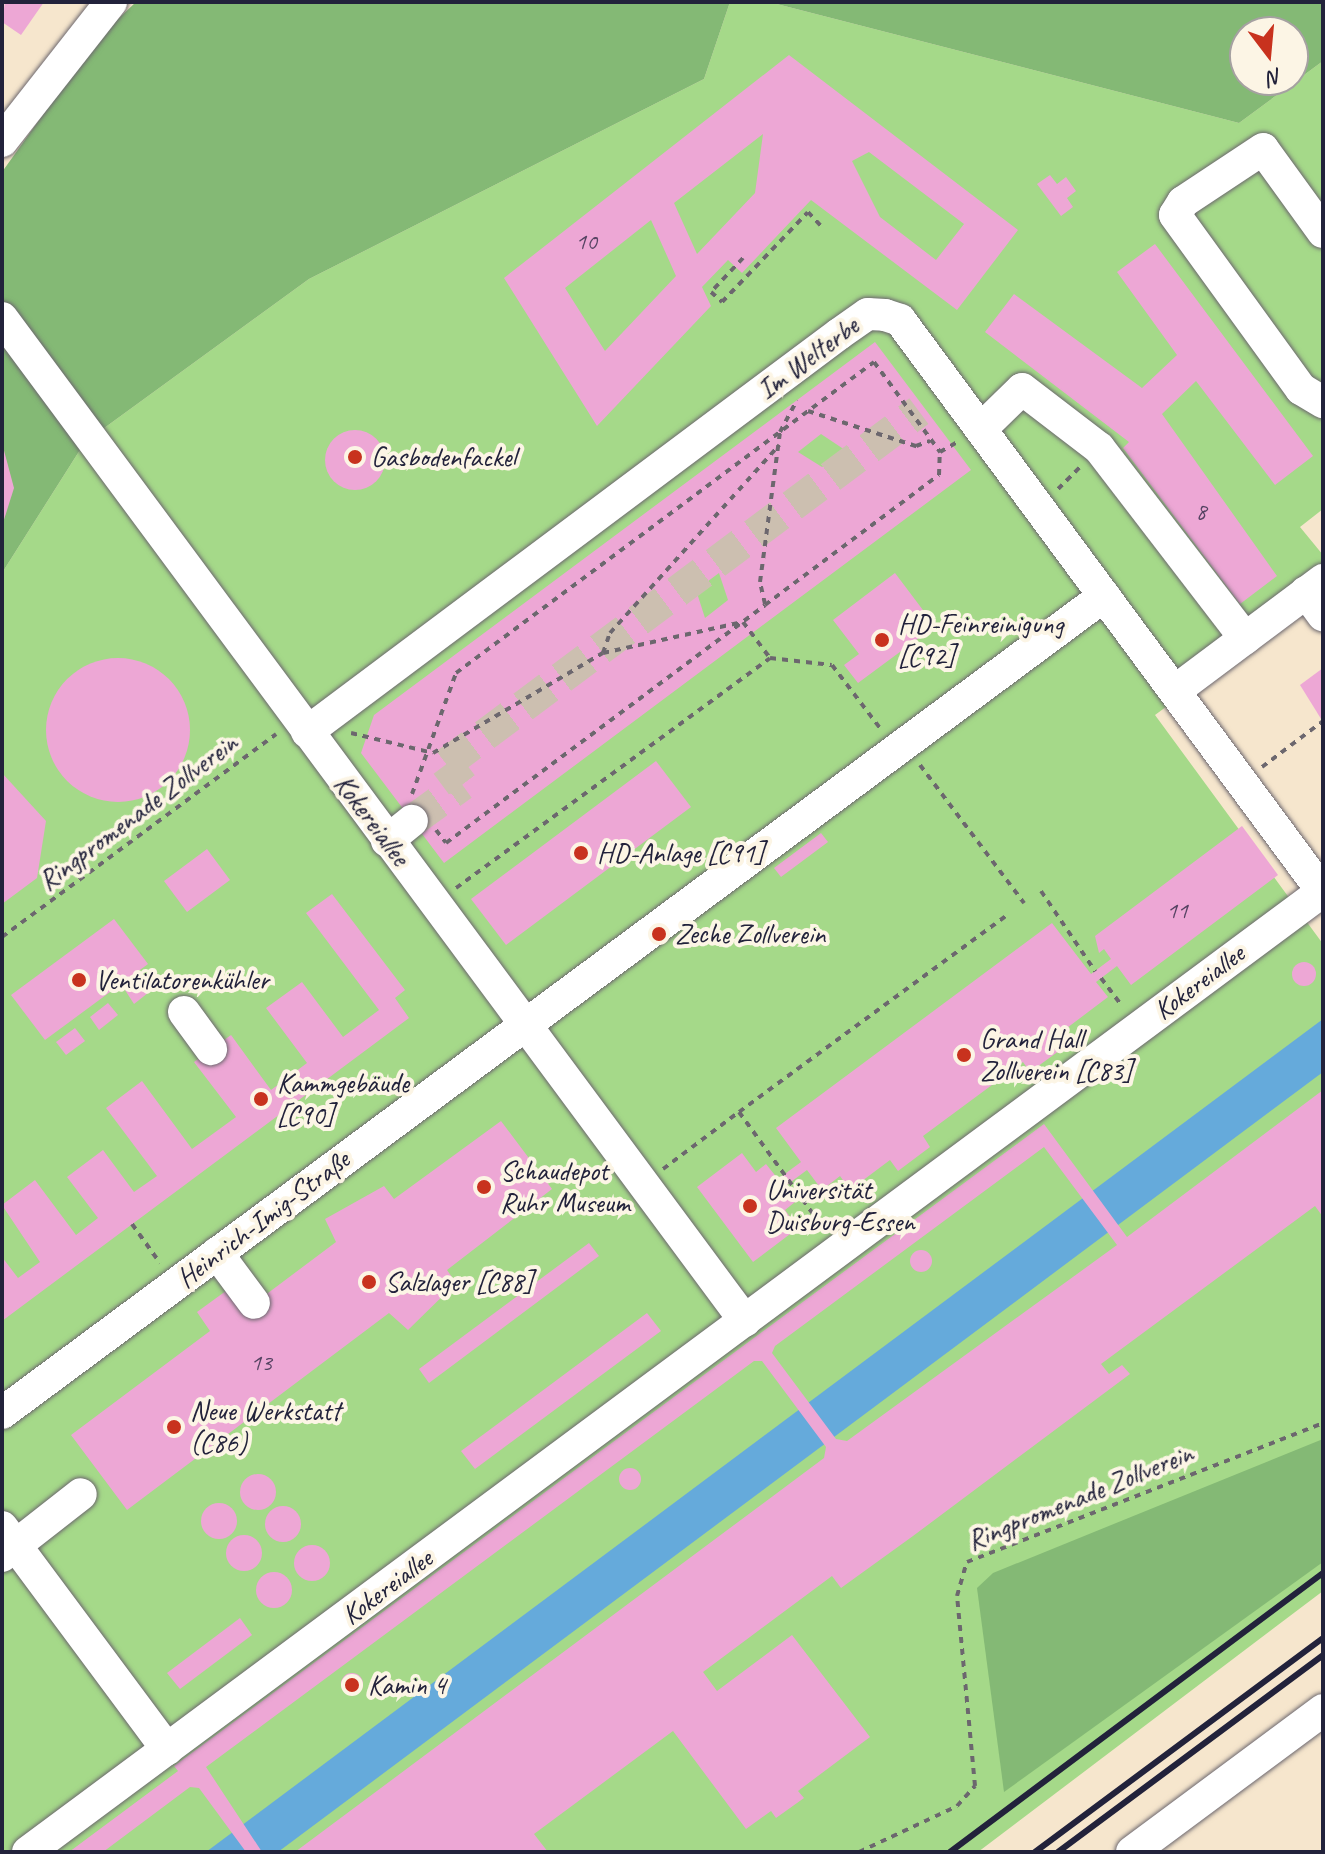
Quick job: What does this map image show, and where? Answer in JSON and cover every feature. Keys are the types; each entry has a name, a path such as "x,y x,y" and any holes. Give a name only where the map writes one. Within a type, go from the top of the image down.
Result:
{"street":[{"path":"5,130 111,2"},
{"path":"1318,212 1263,149 1183,202 1175,215 1301,389 1323,402"},
{"name":"Im Welterbe","path":"302,725 868,314 900,320 962,438 1039,508 1243,780 1318,894"},
{"name":"Kokereiallee","path":"2,318 745,1321"},
{"path":"962,438 1022,389 1099,448 1245,638"},
{"name":"Heinrich-Imig-Straße","path":"2,1413 1104,596"},
{"path":"1176,690 1245,638 1317,596"},
{"path":"387,841 420,816"},
{"name":"Kokereiallee","path":"28,1852 1318,894"},
{"path":"184,1012 211,1049"},
{"path":"217,1253 254,1303"},
{"path":"81,1494 7,1542 167,1749"},
{"path":"1132,1852 1323,1710"}],"path":[{"path":"743,258 711,292 722,302 808,212 824,229"},
{"path":"874,362 940,452 939,475 446,843 420,816 411,797 456,673 780,432 874,362"},
{"path":"765,605 760,582 780,432 798,399"},
{"path":"808,411 916,446 931,441"},
{"path":"940,452 962,438"},
{"path":"603,653 610,633 780,444"},
{"path":"1039,508 1099,448"},
{"path":"368,734 427,751 603,653 743,622"},
{"path":"743,622 770,658"},
{"path":"435,904 770,658 832,665 1024,903"},
{"path":"1243,780 1323,721"},
{"name":"Ringpromenade Zollverein","path":"2,937 302,725"},
{"path":"1041,891 1095,971"},
{"path":"642,1184 1007,915"},
{"path":"1101,978 1138,1027"},
{"path":"739,1112 839,1250"},
{"path":"132,1224 175,1284"},
{"name":"Ringpromenade Zollverein","path":"859,1852 957,1806 975,1786 957,1596 967,1562 1323,1423"}],"green space":[{"path":"136,2 730,2 704,79 309,279 85,442 2,573 2,172 97,39"},
{"name":"Zeche Zollverein","path":"730,2 769,2 1239,123 1276,96 1309,96 1309,71 1323,61 1323,509 1300,527 1323,555 1323,591 1155,715 1323,944 1323,1591 978,1852 2,1852 2,573 85,442 309,279 704,79"},
{"path":"769,2 1323,2 1323,61 1309,71 1309,16 1229,16 1229,96 1276,96 1239,123"},
{"path":"1323,1439 1323,1562 1004,1792 977,1588 993,1573"}],"water":[{"path":"1323,1019 1323,1072 278,1852 206,1852"}],"building":[{"path":"5,2 44,2 21,35 2,22"},
{"path":"789,55 1018,230 957,310 811,200 742,273 728,260 702,287 711,306 597,426 504,278","holes":["763,134 755,193 697,254 674,203","869,152 964,224 936,260 880,217 852,161","651,220 676,276 605,351 565,288"]},
{"path":"1050,175 1057,184 1066,177 1076,191 1067,198 1073,207 1061,216 1037,184"},
{"path":"1155,244 1313,456 1275,485 1196,381 1162,414 1277,576 1240,604 1123,448 1129,442 985,332 1014,294 1142,388 1177,355 1117,272"},
{"path":"875,342 971,470 444,863 361,753 374,715","holes":["821,434 845,450 822,467 798,452","719,573 728,600 705,618 696,590"]},
{"name":"Gasbodenfackel","path":"355,430 366,432 376,439 383,449 383,471 376,481 366,488 355,490 344,488 334,481 327,471 325,460 327,449 334,439 344,432"},
{"path":"2,443 14,488 2,526"},
{"name":"HD-Feinreinigung [C92]","path":"895,573 935,626 858,683 844,665 859,654 833,620"},
{"path":"118,658 146,663 169,679 185,702 190,730 185,758 169,781 146,797 118,802 90,797 67,781 51,758 46,730 51,702 67,679 90,663"},
{"path":"1323,668 1323,722 1300,685"},
{"name":"HD-Anlage [C91]","path":"656,761 691,807 506,945 471,899"},
{"path":"2,773 46,821 37,878 2,904"},
{"name":"Grand Hall Zollverein [C83]","path":"1242,826 1278,875 1131,985 1117,966 1096,982 1108,997 1055,1037 1063,1048 1030,1072 1023,1062 923,1136 930,1147 898,1171 890,1160 850,1190 840,1176 822,1190 807,1170 784,1187 795,1202 785,1210 798,1228 753,1262 697,1187 742,1153 756,1172 766,1164 778,1179 801,1162 776,1128 1052,923 1091,974 1111,959 1104,949 1099,953 1095,936"},
{"path":"821,833 828,842 781,877 774,868"},
{"path":"207,849 230,880 187,912 164,881"},
{"name":"Kammgebäude [C90]","path":"332,894 405,990 395,998 409,1018 2,1321 2,1257 18,1278 40,1262 2,1205 35,1180 76,1235 98,1218 67,1177 103,1150 134,1192 157,1176 106,1108 142,1081 192,1149 236,1117 194,1062 231,1035 271,1090 307,1063 266,1008 302,982 343,1037 379,1010 306,913"},
{"name":"Ventilatorenkühler","path":"114,919 148,964 45,1040 11,995"},
{"path":"1304,962 1313,965 1316,974 1313,983 1304,986 1295,983 1292,974 1295,965"},
{"path":"144,976 153,989 134,1004 125,990"},
{"path":"108,1003 118,1015 99,1030 90,1017"},
{"path":"75,1028 85,1041 66,1055 56,1042"},
{"path":"1323,1090 1323,1217 1315,1206 1101,1364 1109,1374 1122,1365 1130,1374 913,1536 841,1588 832,1576 703,1672 717,1691 792,1635 870,1737 798,1791 804,1798 776,1818 771,1811 746,1829 673,1731 534,1834 548,1852 295,1852 824,1458 826,1447 762,1361 754,1361 206,1767 262,1852 246,1852 199,1788 190,1787 103,1852 69,1852 178,1771 174,1766 1044,1124 1127,1237","holes":["1044,1147 1117,1245 847,1441 836,1439 772,1353 775,1346"]},
{"path":"501,1121 552,1189 447,1270 456,1283 408,1330 389,1313 127,1510 71,1435 210,1331 197,1312 230,1288 248,1308 336,1242 325,1219 384,1186 394,1199"},
{"path":"589,1243 599,1256 429,1383 419,1369"},
{"path":"921,1250 929,1253 932,1261 929,1269 921,1272 913,1269 910,1261 913,1253"},
{"path":"647,1313 661,1331 475,1469 461,1451"},
{"path":"626,1468 634,1468 641,1479 634,1490 626,1490 619,1483 619,1475"},
{"path":"258,1474 271,1479 276,1492 271,1505 258,1510 245,1505 240,1492 245,1479"},
{"path":"219,1503 232,1508 237,1521 232,1534 219,1539 206,1534 201,1521 206,1508"},
{"path":"283,1506 296,1511 301,1524 296,1537 283,1542 270,1537 265,1524 270,1511"},
{"path":"244,1535 257,1540 262,1553 257,1566 244,1571 231,1566 226,1553 231,1540"},
{"path":"312,1545 324,1551 330,1563 324,1575 312,1581 300,1575 294,1563 300,1551"},
{"path":"274,1572 287,1577 292,1590 287,1603 274,1608 261,1603 256,1590 261,1577"},
{"path":"240,1618 252,1635 180,1689 167,1673"},
{"name":"Kamin 4","path":"348,1673 356,1673 363,1684 356,1695 348,1695 341,1688 341,1680"}],"tunnel":[{"path":"412,821 462,785 446,764 919,411"}],"railway":[{"path":"950,1852 1323,1573"},
{"path":"1035,1852 1323,1638"},
{"path":"1058,1852 1323,1655"}],"place":[{"name":"Gasbodenfackel","path":"355,457"},
{"name":"HD-Feinreinigung [C92]","path":"882,640"},
{"name":"HD-Anlage [C91]","path":"581,853"},
{"name":"Zeche Zollverein","path":"659,934"},
{"name":"Ventilatorenkühler","path":"79,980"},
{"name":"Grand Hall Zollverein [C83]","path":"964,1055"},
{"name":"Kammgebäude [C90]","path":"261,1099"},
{"name":"Schaudepot Ruhr Museum","path":"484,1187"},
{"name":"Universität Duisburg-Essen","path":"750,1206"},
{"name":"Salzlager [C88]","path":"369,1282"},
{"name":"Neue Werkstatt (C86)","path":"174,1427"},
{"name":"Kamin 4","path":"352,1685"}]}
